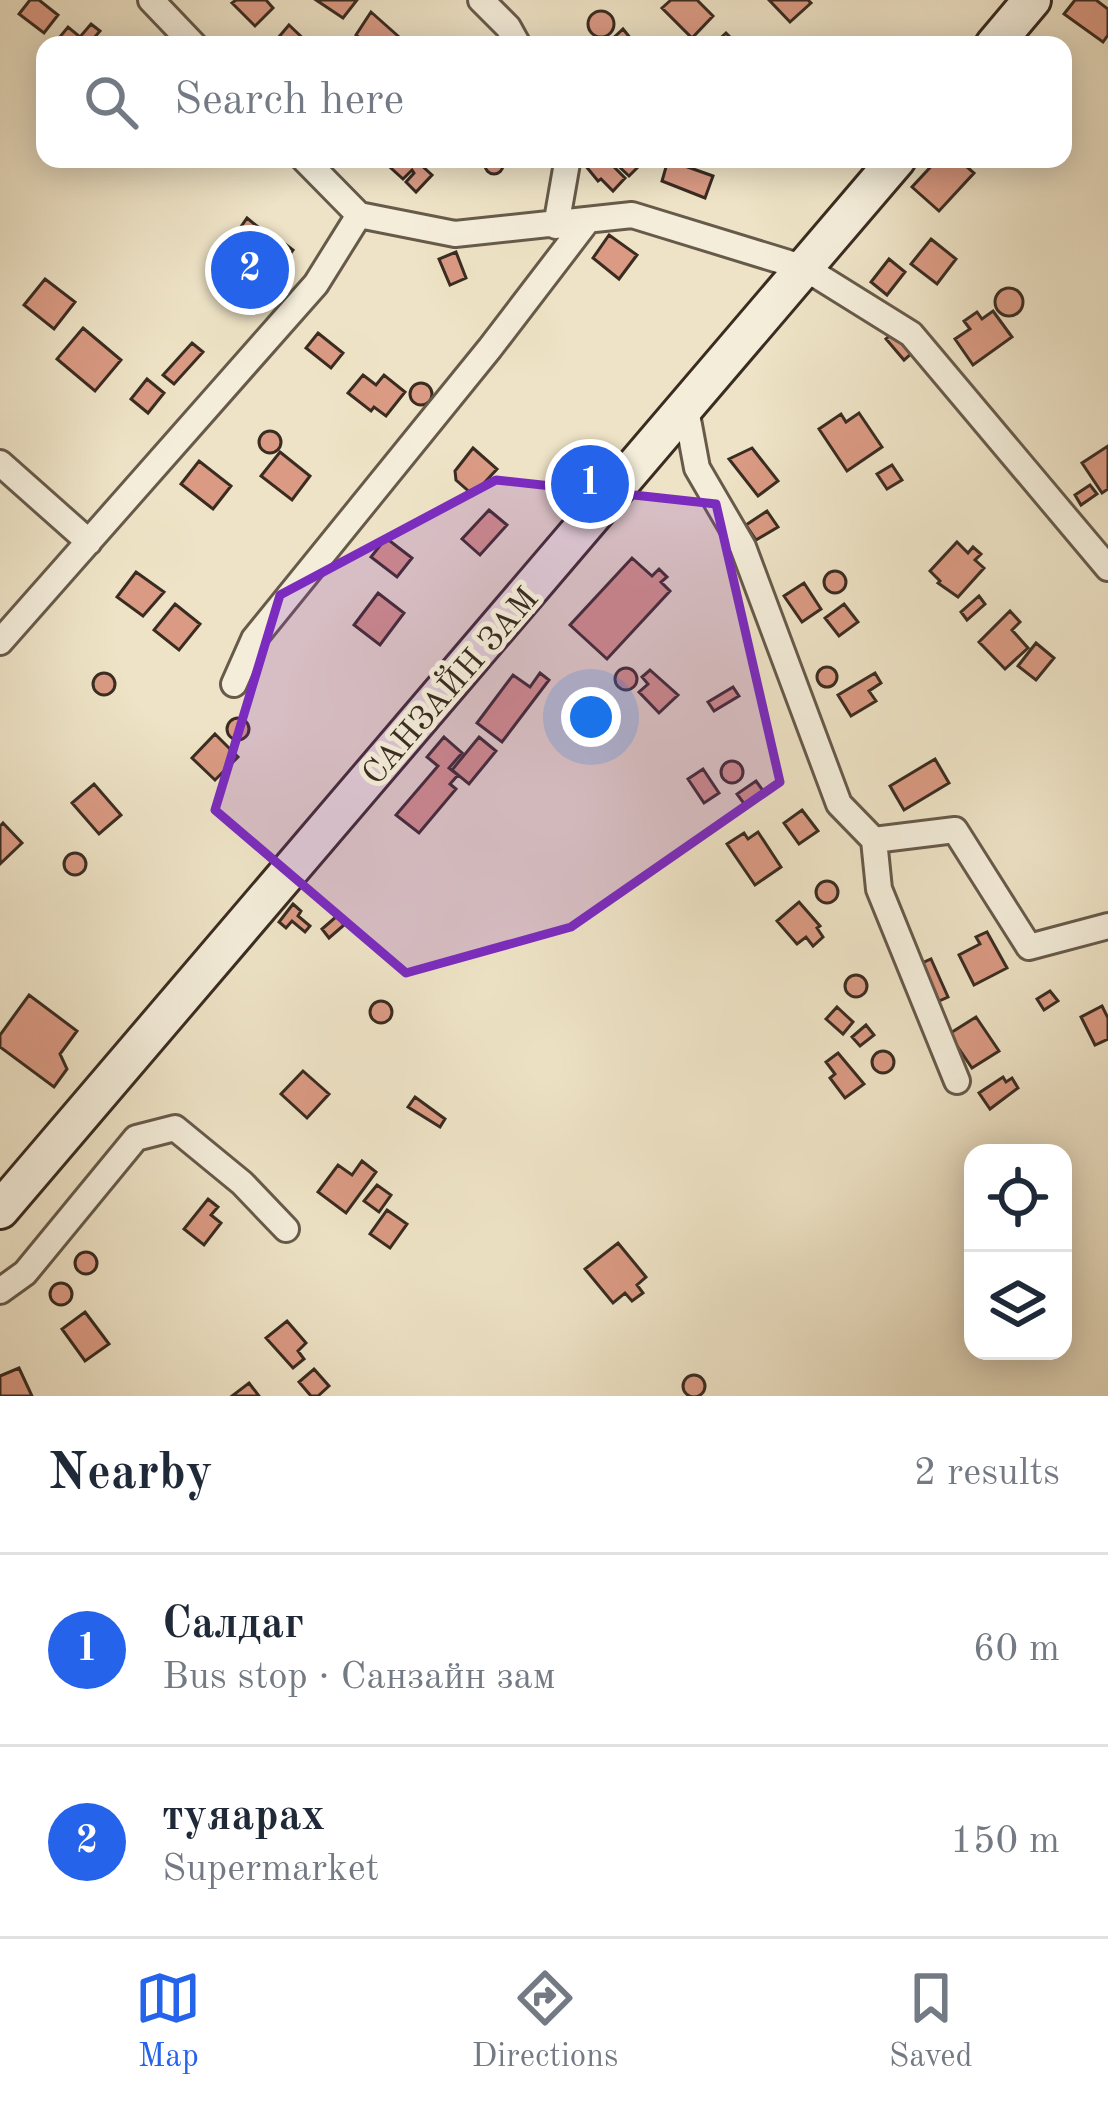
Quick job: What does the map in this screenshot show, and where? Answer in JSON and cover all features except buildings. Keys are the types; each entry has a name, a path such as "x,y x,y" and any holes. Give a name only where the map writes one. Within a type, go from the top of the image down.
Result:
{"main road":[{"path":"1002,36 1032,0"},
{"name":"САНЗАЙН ЗАМ","path":"0,1210 889,168"}],"street":[{"path":"151,0 185,36"},
{"path":"481,0 513,36"},
{"path":"313,168 358,215 455,234 632,215 805,268 911,334 1108,568"},
{"path":"556,226 566,168"},
{"path":"0,642 316,284 358,215"},
{"path":"234,684 254,639 588,220"},
{"path":"686,409 697,468 743,548 839,804 874,840 879,889 957,1081"},
{"path":"0,463 88,542"},
{"path":"874,840 955,830 1028,947 1108,926"},
{"path":"0,1291 25,1273 136,1138 176,1128 286,1229"}],"highlighted area":[{"path":"496,480 716,504 780,782 571,927 406,973 215,810 280,595"}],"place":[{"name":"туяарах","path":"250,270"},
{"name":"Салдаг","path":"590,484"}]}
